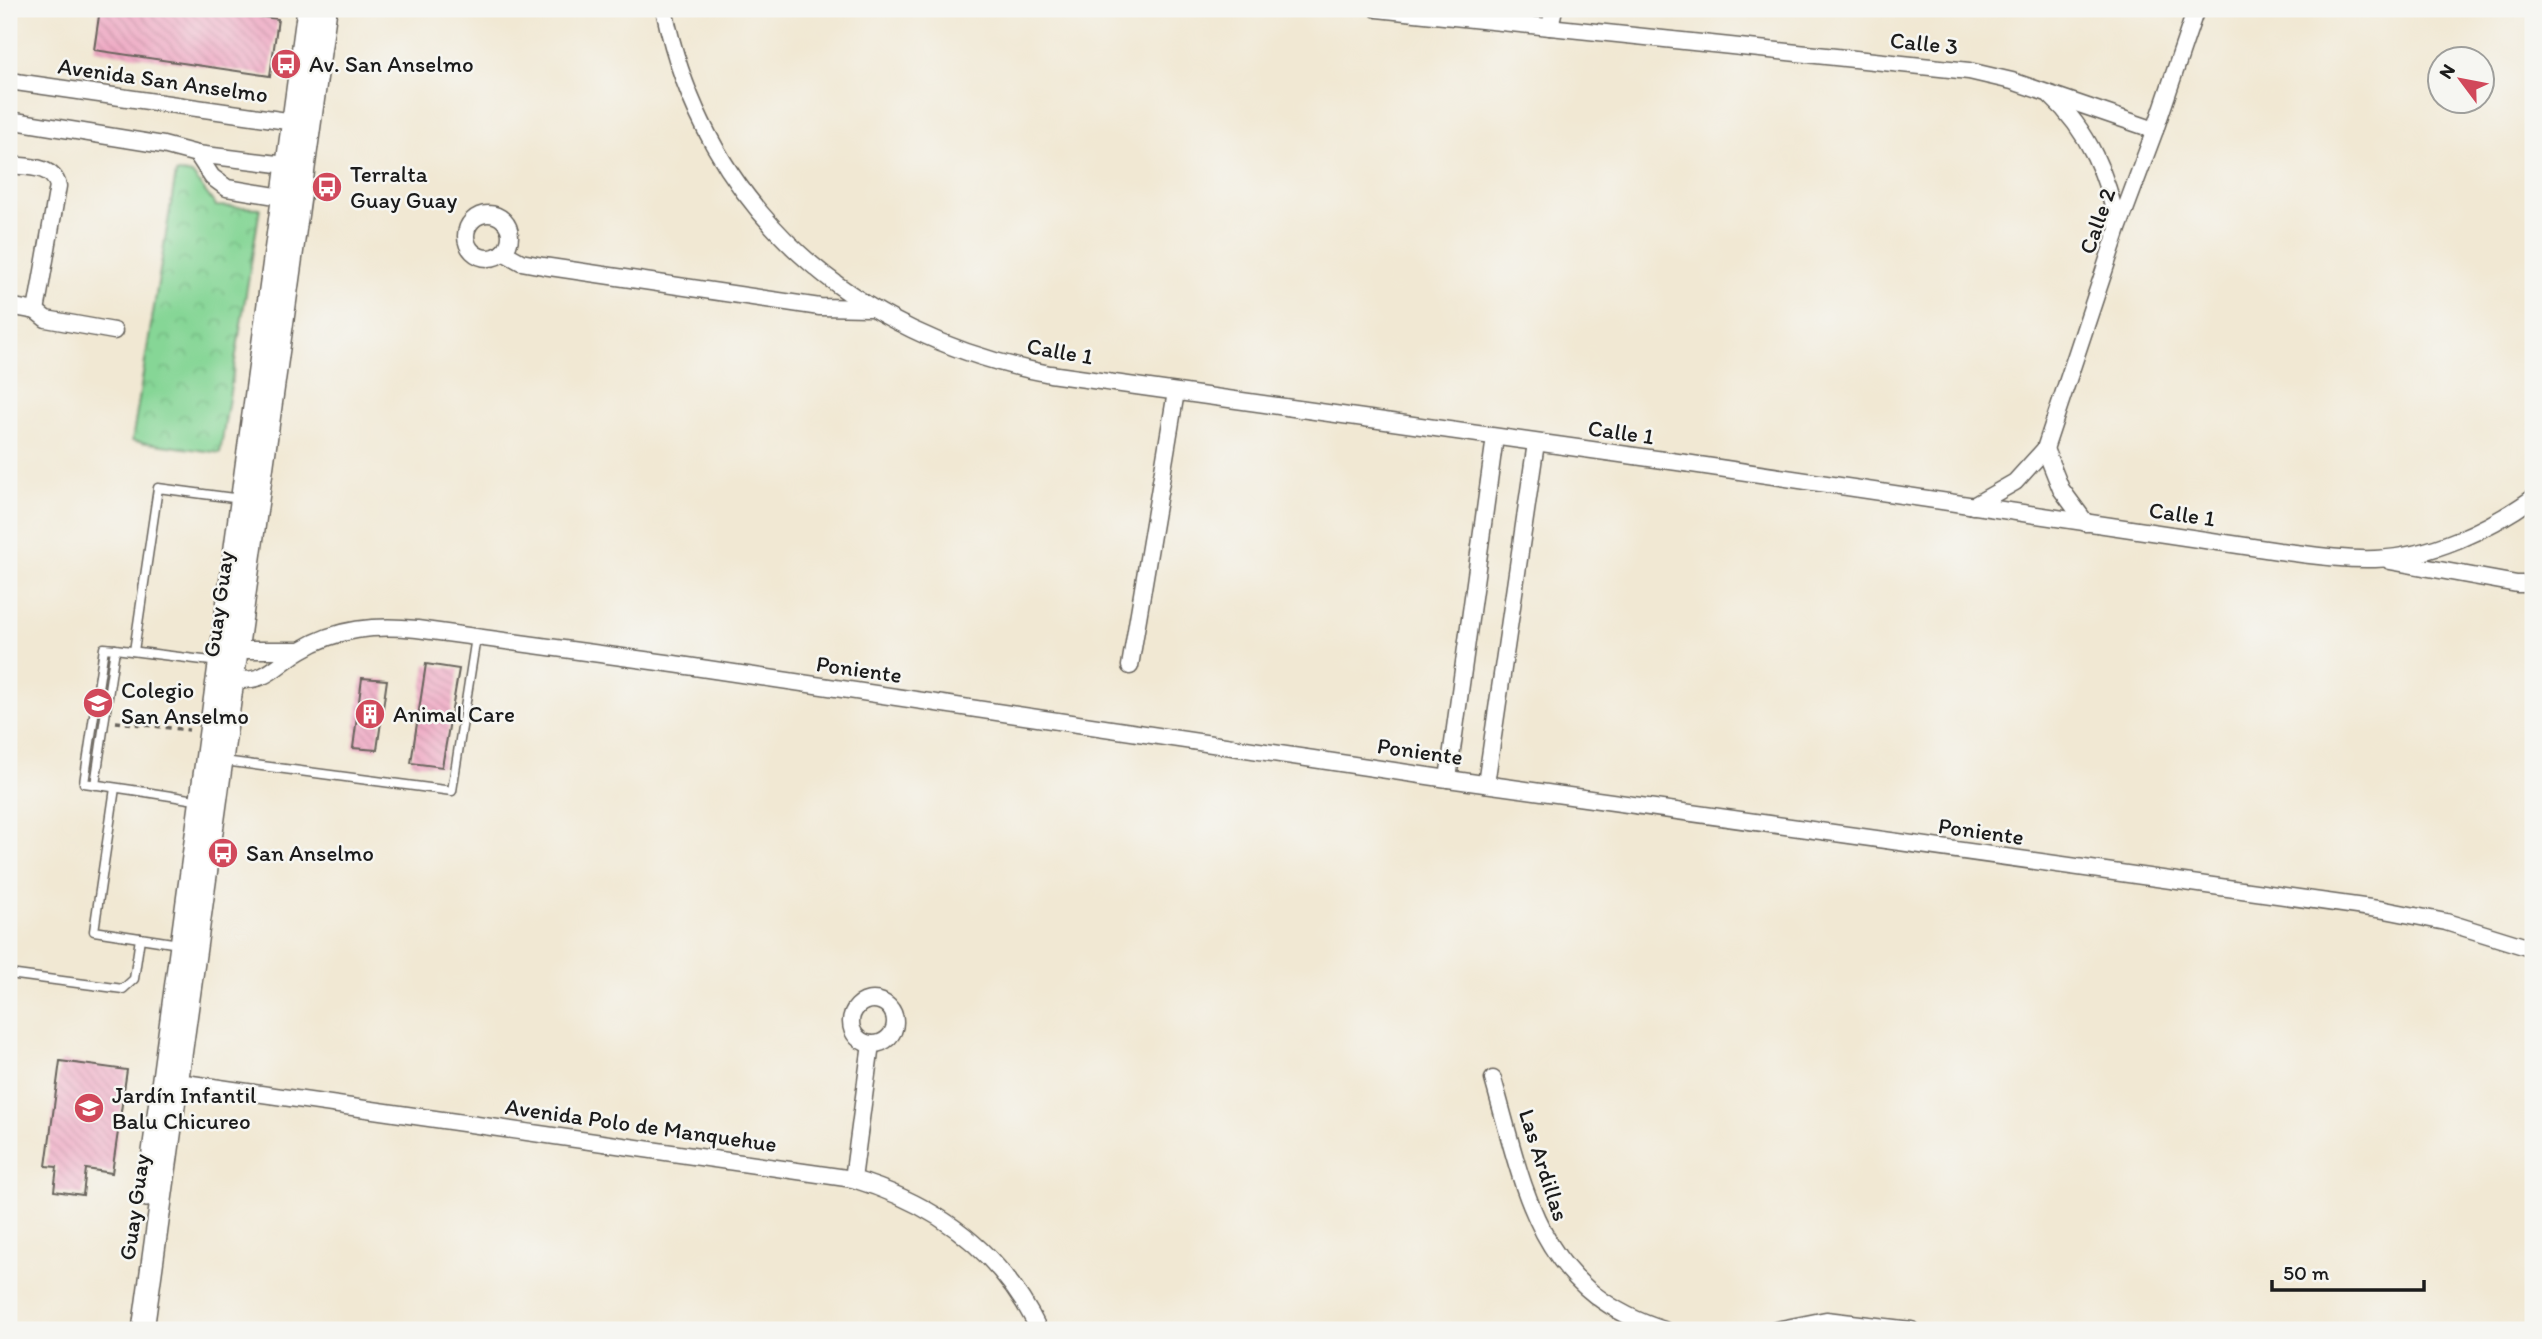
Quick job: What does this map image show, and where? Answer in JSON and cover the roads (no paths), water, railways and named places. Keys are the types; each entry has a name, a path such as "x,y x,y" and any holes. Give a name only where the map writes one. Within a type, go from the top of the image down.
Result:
{"street":[{"name":"Calle 1","path":"664,9 678,62 703,124 732,174 786,242 820,272 869,308 947,345 996,362 1051,374 2279,551 2378,559 2517,584 2533,584"},
{"name":"Calle 3","path":"1377,9 1969,71 1998,76 2046,91 2155,130"},
{"path":"1550,27 1554,9"},
{"name":"Calle 2","path":"1973,506 2015,482 2045,449 2118,229 2196,9"},
{"name":"Guay Guay","path":"137,1330 140,1252 209,802 219,662 250,501 301,123 319,12"},
{"name":"Avenida San Anselmo","path":"9,81 301,123"},
{"name":"Calle 3","path":"2046,91 2072,118 2093,151 2106,181 2118,229"},
{"path":"9,120 163,145 197,154 286,165"},
{"name":"Guay Guay","path":"209,802 222,761 234,680 286,165 301,123"},
{"path":"197,154 212,177 228,188 282,197"},
{"path":"9,165 50,172 58,186 36,311"},
{"name":"Calle 1","path":"503,252 521,262 543,266 820,307 869,308"},
{"path":"9,306 36,311 46,319 114,331"},
{"path":"1130,666 1176,392"},
{"path":"1448,779 1495,437"},
{"path":"1486,784 1536,443"},
{"path":"2045,449 2061,489 2086,523"},
{"name":"Calle 1","path":"2378,559 2411,555 2468,535 2533,498"},
{"name":"Poniente","path":"234,680 262,677 278,669 300,650 332,635 380,627 476,637 1448,779 2385,911 2446,922 2533,949"},
{"path":"234,680 219,662 237,650"},
{"name":"Poniente","path":"237,650 300,650"},
{"name":"Guay Guay","path":"143,1330 178,1082 189,945"},
{"path":"853,1179 871,1044"},
{"name":"Las Ardillas","path":"1493,1079 1523,1184 1545,1239 1570,1271 1596,1296 1629,1317 1664,1330"},
{"name":"Avenida Polo de Manquehue","path":"178,1082 853,1179 919,1204 967,1237 1003,1273 1039,1330"},
{"path":"1776,1330 1826,1320 1911,1330"}],"lane":[{"path":"134,651 158,488 250,501"},
{"path":"222,761 452,791 476,637"},
{"path":"209,802 84,783 104,648 219,662"},
{"path":"95,785 115,649"},
{"path":"115,788 94,931 189,945"},
{"path":"9,974 123,989 134,979 139,938"}],"place":[{"name":"Av. San Anselmo","path":"286,64"},
{"name":"Terralta Guay Guay","path":"327,187"},
{"name":"Colegio San Anselmo","path":"98,703"},
{"name":"Animal Care","path":"370,714"},
{"name":"San Anselmo","path":"223,853"},
{"name":"Jardín Infantil Balu Chicureo","path":"89,1108"}]}
